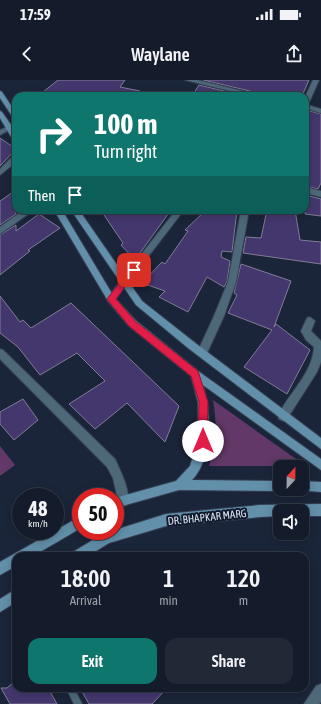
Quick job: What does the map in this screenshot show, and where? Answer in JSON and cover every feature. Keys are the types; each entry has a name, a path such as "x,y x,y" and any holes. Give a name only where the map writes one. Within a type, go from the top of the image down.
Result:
{"main road":[{"path":"0,93 12,112"},
{"path":"1,116 12,132"},
{"path":"60,214 111,299 132,324 195,374 321,465"},
{"path":"79,214 139,303 321,444"},
{"path":"179,485 195,469 203,441 203,402 195,374"},
{"path":"124,501 179,485 273,486"},
{"path":"309,486 321,487"},
{"name":"DR. BHAPKAR MARG","path":"83,552 106,538 166,520 260,511 321,510"},
{"path":"28,552 72,527"},
{"path":"0,569 12,562"},
{"path":"0,606 12,598"}],"street":[{"path":"188,80 242,92"},
{"path":"309,96 316,80"},
{"path":"309,106 321,111"},
{"path":"0,133 9,128"},
{"path":"0,173 12,162"},
{"path":"309,191 321,194"},
{"path":"0,231 24,214"},
{"path":"111,299 177,214"},
{"path":"202,353 219,316 232,282 244,214"},
{"path":"283,416 313,369 318,357 319,345 309,337 306,332 310,321"},
{"path":"0,353 111,464 118,478 118,488"},
{"path":"310,704 321,692"}],"lane":[{"path":"72,692 78,704"}],"shaded area":[{"path":"213,400 296,460 273,460 273,466 209,466 214,449 216,433"},
{"path":"0,446 15,465 0,476"}],"building":[{"path":"58,80 125,80 120,87 140,91 140,92 43,92"},
{"path":"203,80 309,80 304,92 254,92"},
{"path":"199,85 228,92 195,92"},
{"path":"310,111 321,114 321,183 318,189 309,187"},
{"path":"0,138 12,146 12,153 0,166"},
{"path":"12,193 12,214 16,214 0,225 0,201"},
{"path":"309,196 321,199 321,216 305,214 309,214"},
{"path":"39,214 60,228 28,250 30,251 0,275 0,235 16,225 16,231"},
{"path":"168,214 135,260 121,245 123,243 104,215"},
{"path":"202,214 237,214 232,252 222,251 221,257 230,261 227,282 224,287 207,277 188,312 159,297 165,291 142,283 162,262 165,264 188,231 185,230"},
{"path":"266,214 296,214 300,240 321,242 321,264 243,253 246,237 261,238"},
{"path":"241,264 291,281 274,327 276,324 310,350 287,394 244,367 272,330 228,313 237,295 234,293"},
{"path":"0,296 20,322 23,320 31,328 71,303 179,406 165,442 127,403 95,429 69,404 105,381 77,353 40,375 18,347 0,333"},
{"path":"23,399 38,420 14,440 0,424 0,412"},
{"path":"12,684 12,692 50,692 57,704 10,704 1,688 7,688"},
{"path":"82,692 163,692 152,704 89,704"}],"route":[{"path":"134,270 111,299 132,324 195,374 203,402 203,441"}]}
